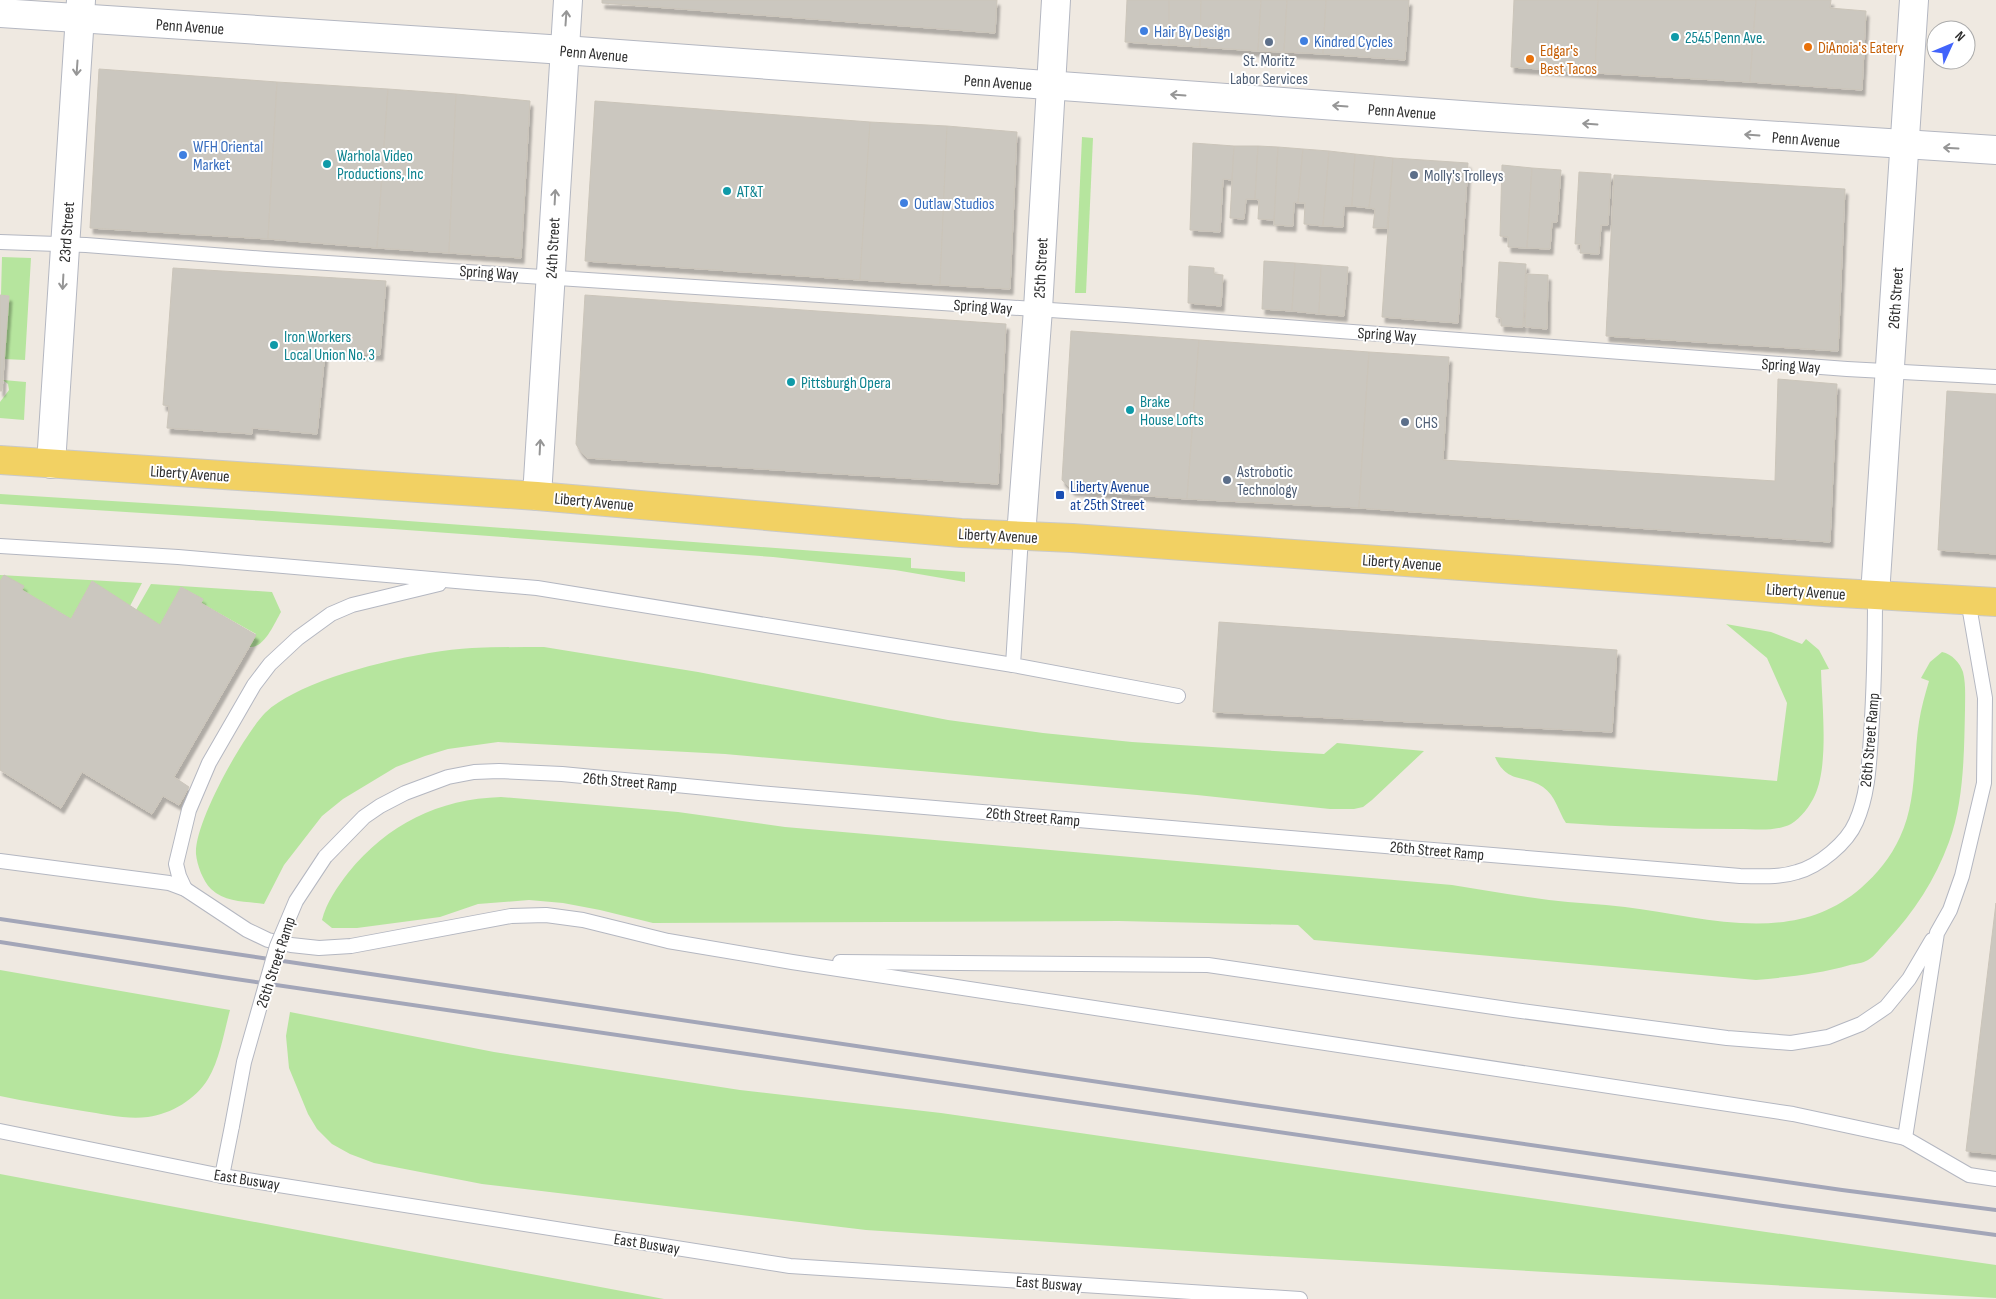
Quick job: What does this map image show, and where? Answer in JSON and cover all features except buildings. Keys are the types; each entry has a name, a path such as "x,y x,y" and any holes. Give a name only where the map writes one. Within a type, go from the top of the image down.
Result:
{"main road":[{"name":"Liberty Avenue","path":"0,460 537,496 961,533 1996,602"}],"street":[{"name":"24th Street","path":"537,496 568,0"},
{"name":"25th Street","path":"1021,536 1038,309 1056,0"},
{"name":"26th Street","path":"1875,595 1914,0"},
{"name":"Penn Avenue","path":"0,13 81,10 564,50 1996,150"},
{"name":"23rd Street","path":"51,464 81,10"}],"lane":[{"name":"Spring Way","path":"0,242 65,244 1038,309 1847,369 1996,377"},
{"path":"1013,666 1021,536"},
{"path":"0,546 178,557 537,588 1013,666 1178,696"},
{"path":"185,889 176,864 189,810 209,763 254,685 270,664 298,638 331,614 361,602 454,580"},
{"name":"26th Street Ramp","path":"222,1176 244,1062 277,946 296,901 325,857 364,817 405,793 448,777 474,772 499,771 572,775 768,794 1712,874 1784,876 1798,872 1826,857 1856,824 1868,778 1874,688 1875,595"},
{"path":"792,962 1208,965 1543,1014 1727,1038 1791,1043 1828,1037 1861,1024 1886,1007 1910,979 1950,910 1962,876 1984,784 1985,698 1968,600"},
{"path":"0,861 169,883 185,889 247,930 268,940 291,945 319,948 351,946 511,916 546,915 583,920 668,941 792,962 1794,1114 1905,1138 1968,1175 1996,1179"},
{"path":"1905,1138 1937,933"},
{"name":"East Busway","path":"0,1131 222,1176 790,1266 1300,1299"}],"green space":[{"path":"1082,137 1093,138 1086,293 1075,293"},
{"path":"2,257 31,258 25,360 4,359 9,296 1,295"},
{"path":"3,380 26,382 24,420 0,418 0,402 9,390 8,384"},
{"path":"0,494 272,511 911,558 911,568 965,572 965,582 895,570 773,557 393,529 0,504"},
{"path":"4,575 142,583 130,606 92,581 71,619 22,590"},
{"path":"151,584 272,592 281,612 264,640 254,647 249,647 256,634 201,603 203,599 181,587 160,625 136,610"},
{"path":"1726,624 1771,632 1802,644 1806,639 1819,650 1829,669 1821,670 1824,734 1819,782 1815,795 1808,807 1791,824 1785,827 1758,830 1652,828 1566,823 1554,799 1543,787 1510,775 1500,766 1495,757 1777,781 1787,703 1767,658"},
{"path":"544,647 698,672 948,720 1043,733 1132,742 1324,754 1337,743 1424,751 1363,807 1330,809 1197,795 725,754 498,742 448,749 425,756 396,767 343,799 322,816 284,865 264,904 243,902 223,897 211,889 205,882 196,854 197,840 211,802 233,760 256,724 265,713 282,700 333,677 381,663 429,653 472,648"},
{"path":"1942,652 1955,659 1960,665 1965,686 1962,777 1958,810 1949,842 1923,895 1897,930 1873,956 1861,963 1815,973 1756,980 1314,940 1298,925 1119,921 653,923 563,903 529,900 478,904 440,917 357,928 332,928 322,920 329,901 348,873 363,856 397,828 435,809 478,799 501,797 678,812 785,827 1452,885 1558,901 1625,907 1717,921 1778,923 1807,917 1835,906 1867,883 1883,865 1892,851 1905,823 1912,795 1919,722 1929,681 1921,678 1930,662"},
{"path":"0,970 230,1010 219,1054 208,1079 190,1099 165,1113 148,1117 115,1116 0,1096"},
{"path":"290,1012 494,1052 740,1090 941,1113 1996,1265 1996,1298 1235,1254 866,1230 482,1184 374,1163 350,1154 332,1144 317,1129 308,1114 289,1068 286,1036"},
{"path":"0,1174 664,1299 0,1299"}],"railway":[{"path":"0,919 1261,1106 1842,1190 1996,1210"},
{"path":"0,942 222,977 1783,1206 1996,1235"}],"place":[{"name":"Hair By Design","path":"1144,31"},
{"name":"2545 Penn Ave.","path":"1675,37"},
{"name":"Kindred Cycles","path":"1304,41"},
{"name":"St. Moritz Labor Services","path":"1269,42"},
{"name":"DiAnoia's Eatery","path":"1808,47"},
{"name":"Edgar's Best Tacos","path":"1530,59"},
{"name":"WFH Oriental Market","path":"183,155"},
{"name":"Warhola Video Productions, Inc","path":"327,164"},
{"name":"Molly's Trolleys","path":"1414,175"},
{"name":"AT&T","path":"727,191"},
{"name":"Outlaw Studios","path":"904,203"},
{"name":"Iron Workers Local Union No. 3","path":"274,345"},
{"name":"Pittsburgh Opera","path":"791,382"},
{"name":"Brake House Lofts","path":"1130,410"},
{"name":"CHS","path":"1405,422"},
{"name":"Astrobotic Technology","path":"1227,480"},
{"name":"Liberty Avenue at 25th Street","path":"1060,495"}]}
